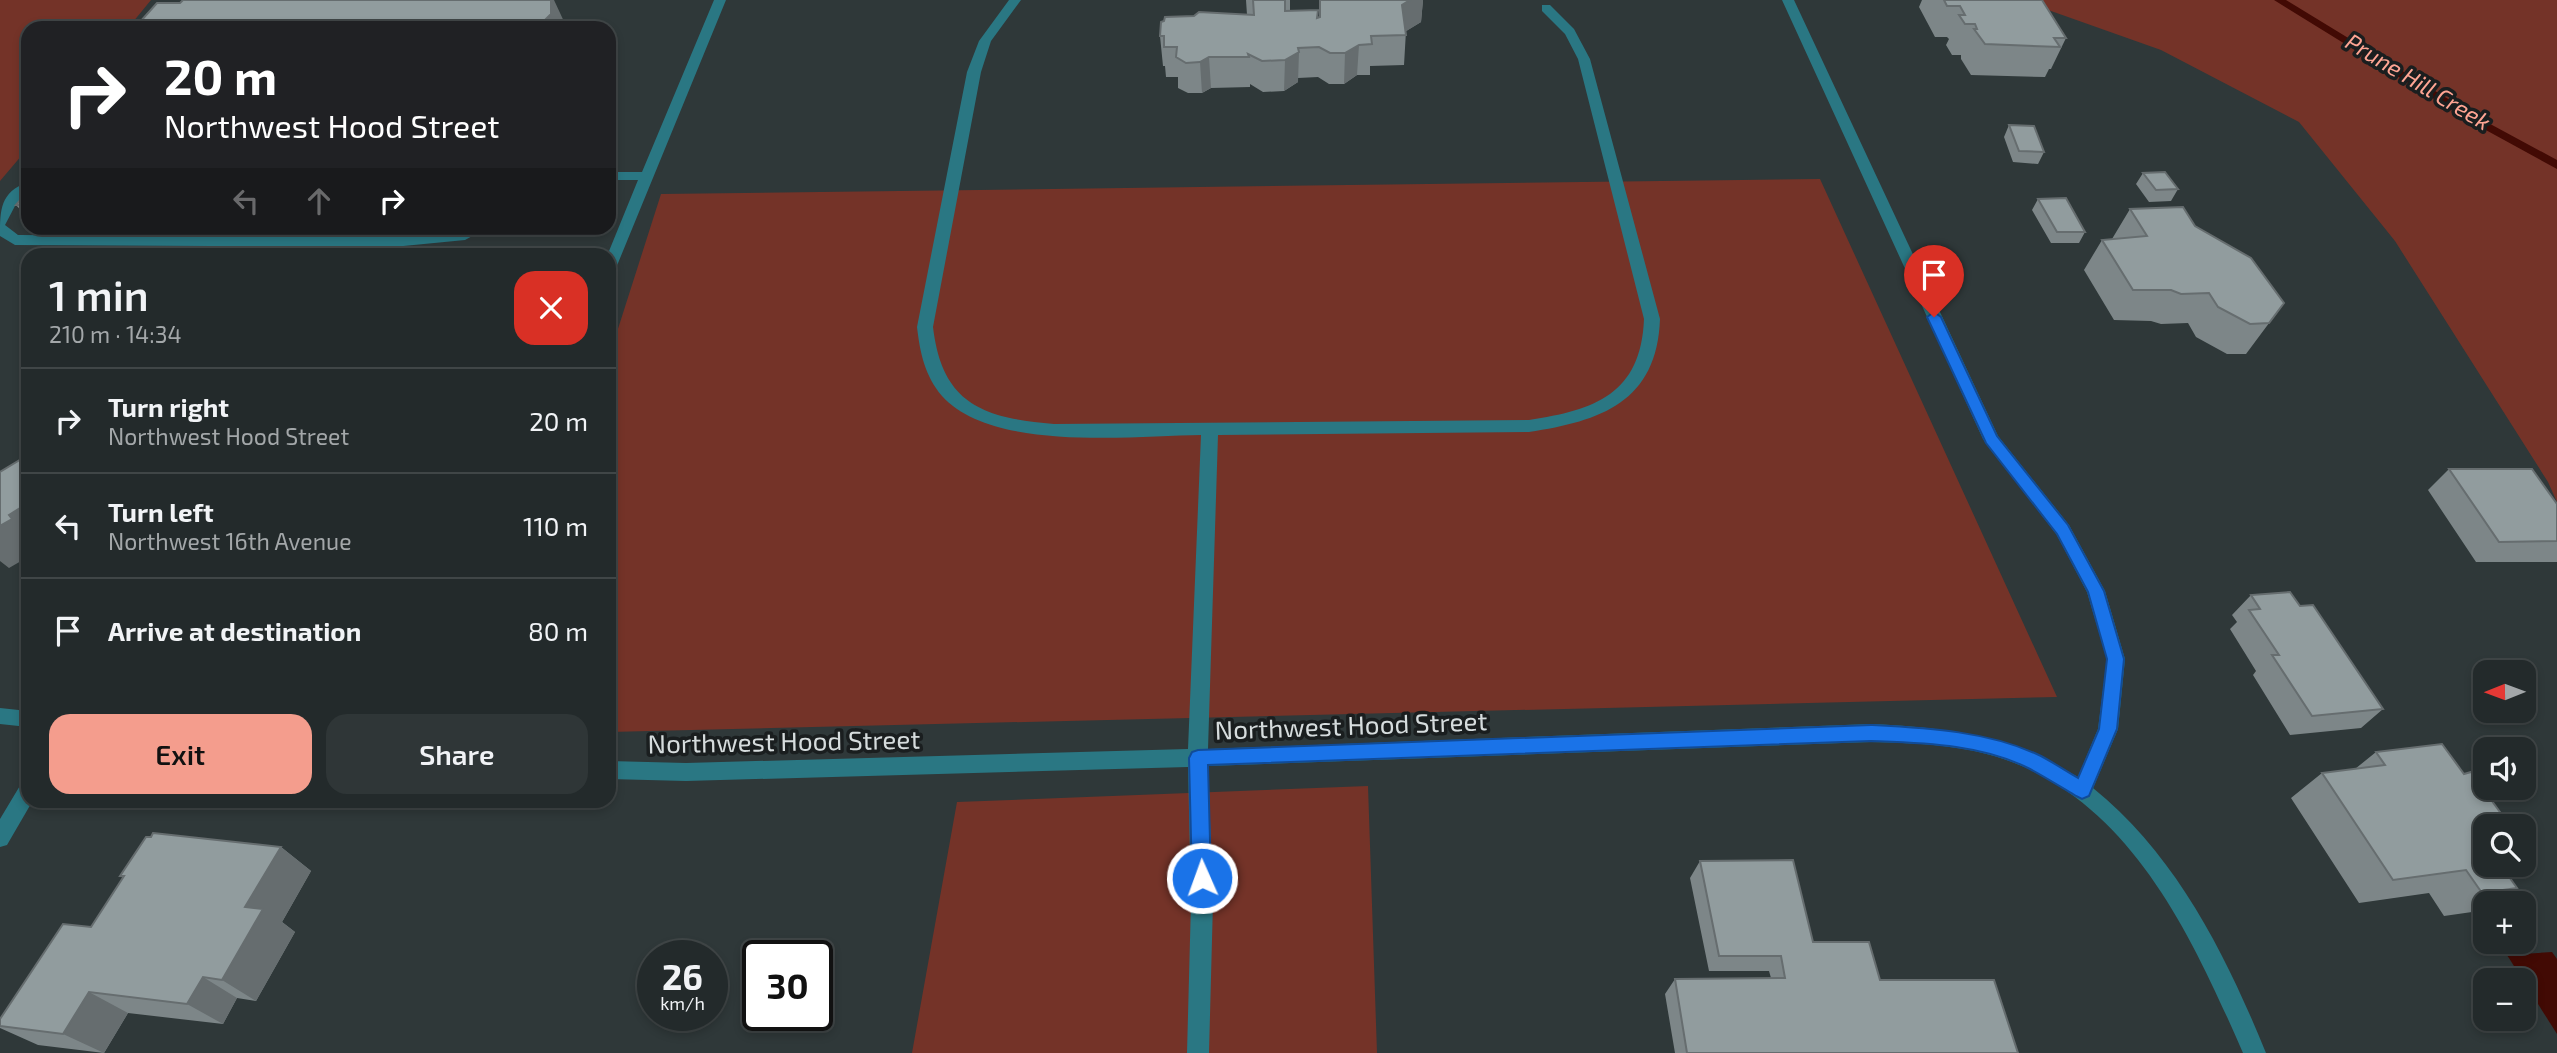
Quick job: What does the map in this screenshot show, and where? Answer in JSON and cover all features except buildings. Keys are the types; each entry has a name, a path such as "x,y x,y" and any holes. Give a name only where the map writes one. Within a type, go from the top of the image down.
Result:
{"street":[{"path":"616,251 720,0"},
{"path":"1015,0 985,41 974,72 925,327 925,348 930,367 940,384 953,398 973,412 999,423 1054,430 1529,426 1559,422 1607,404 1640,375 1650,359 1654,340 1645,293 1584,59 1570,32 1546,8"},
{"path":"1788,0 1991,439 2063,530 2096,591 2116,659 2108,729 2082,790"},
{"path":"616,176 647,176"},
{"path":"0,222 10,201 21,192"},
{"path":"0,228 15,240 393,242 465,235"},
{"path":"1198,1053 1202,902 1198,758 1210,429"},
{"path":"0,716 21,718"},
{"name":"Northwest Hood Street","path":"616,770 686,772 1198,758 1871,733 1934,736 1990,746 2034,761 2082,790 2142,847 2180,899 2209,951 2255,1053"},
{"path":"0,838 21,802"}],"shaded area":[{"path":"0,0 151,0 134,21 21,21 21,156 0,181"},
{"path":"2020,0 2557,0 2557,502 2548,482 2395,241 2299,122 2161,50"},
{"path":"1820,179 2057,697 616,732 616,335 661,194"},
{"path":"1368,786 1377,1053 912,1053 957,802"},
{"path":"2552,952 2557,959 2557,1034 2536,1001 2536,968 2515,968 2507,955"}],"waterway":[{"name":"Prune Hill Creek","path":"2279,0 2477,121 2557,165"}],"route":[{"path":"1202,878 1198,758 1871,733 1934,736 1990,746 2034,761 2082,790 2108,729 2116,659 2096,591 2063,530 1991,439 1934,317"}]}
